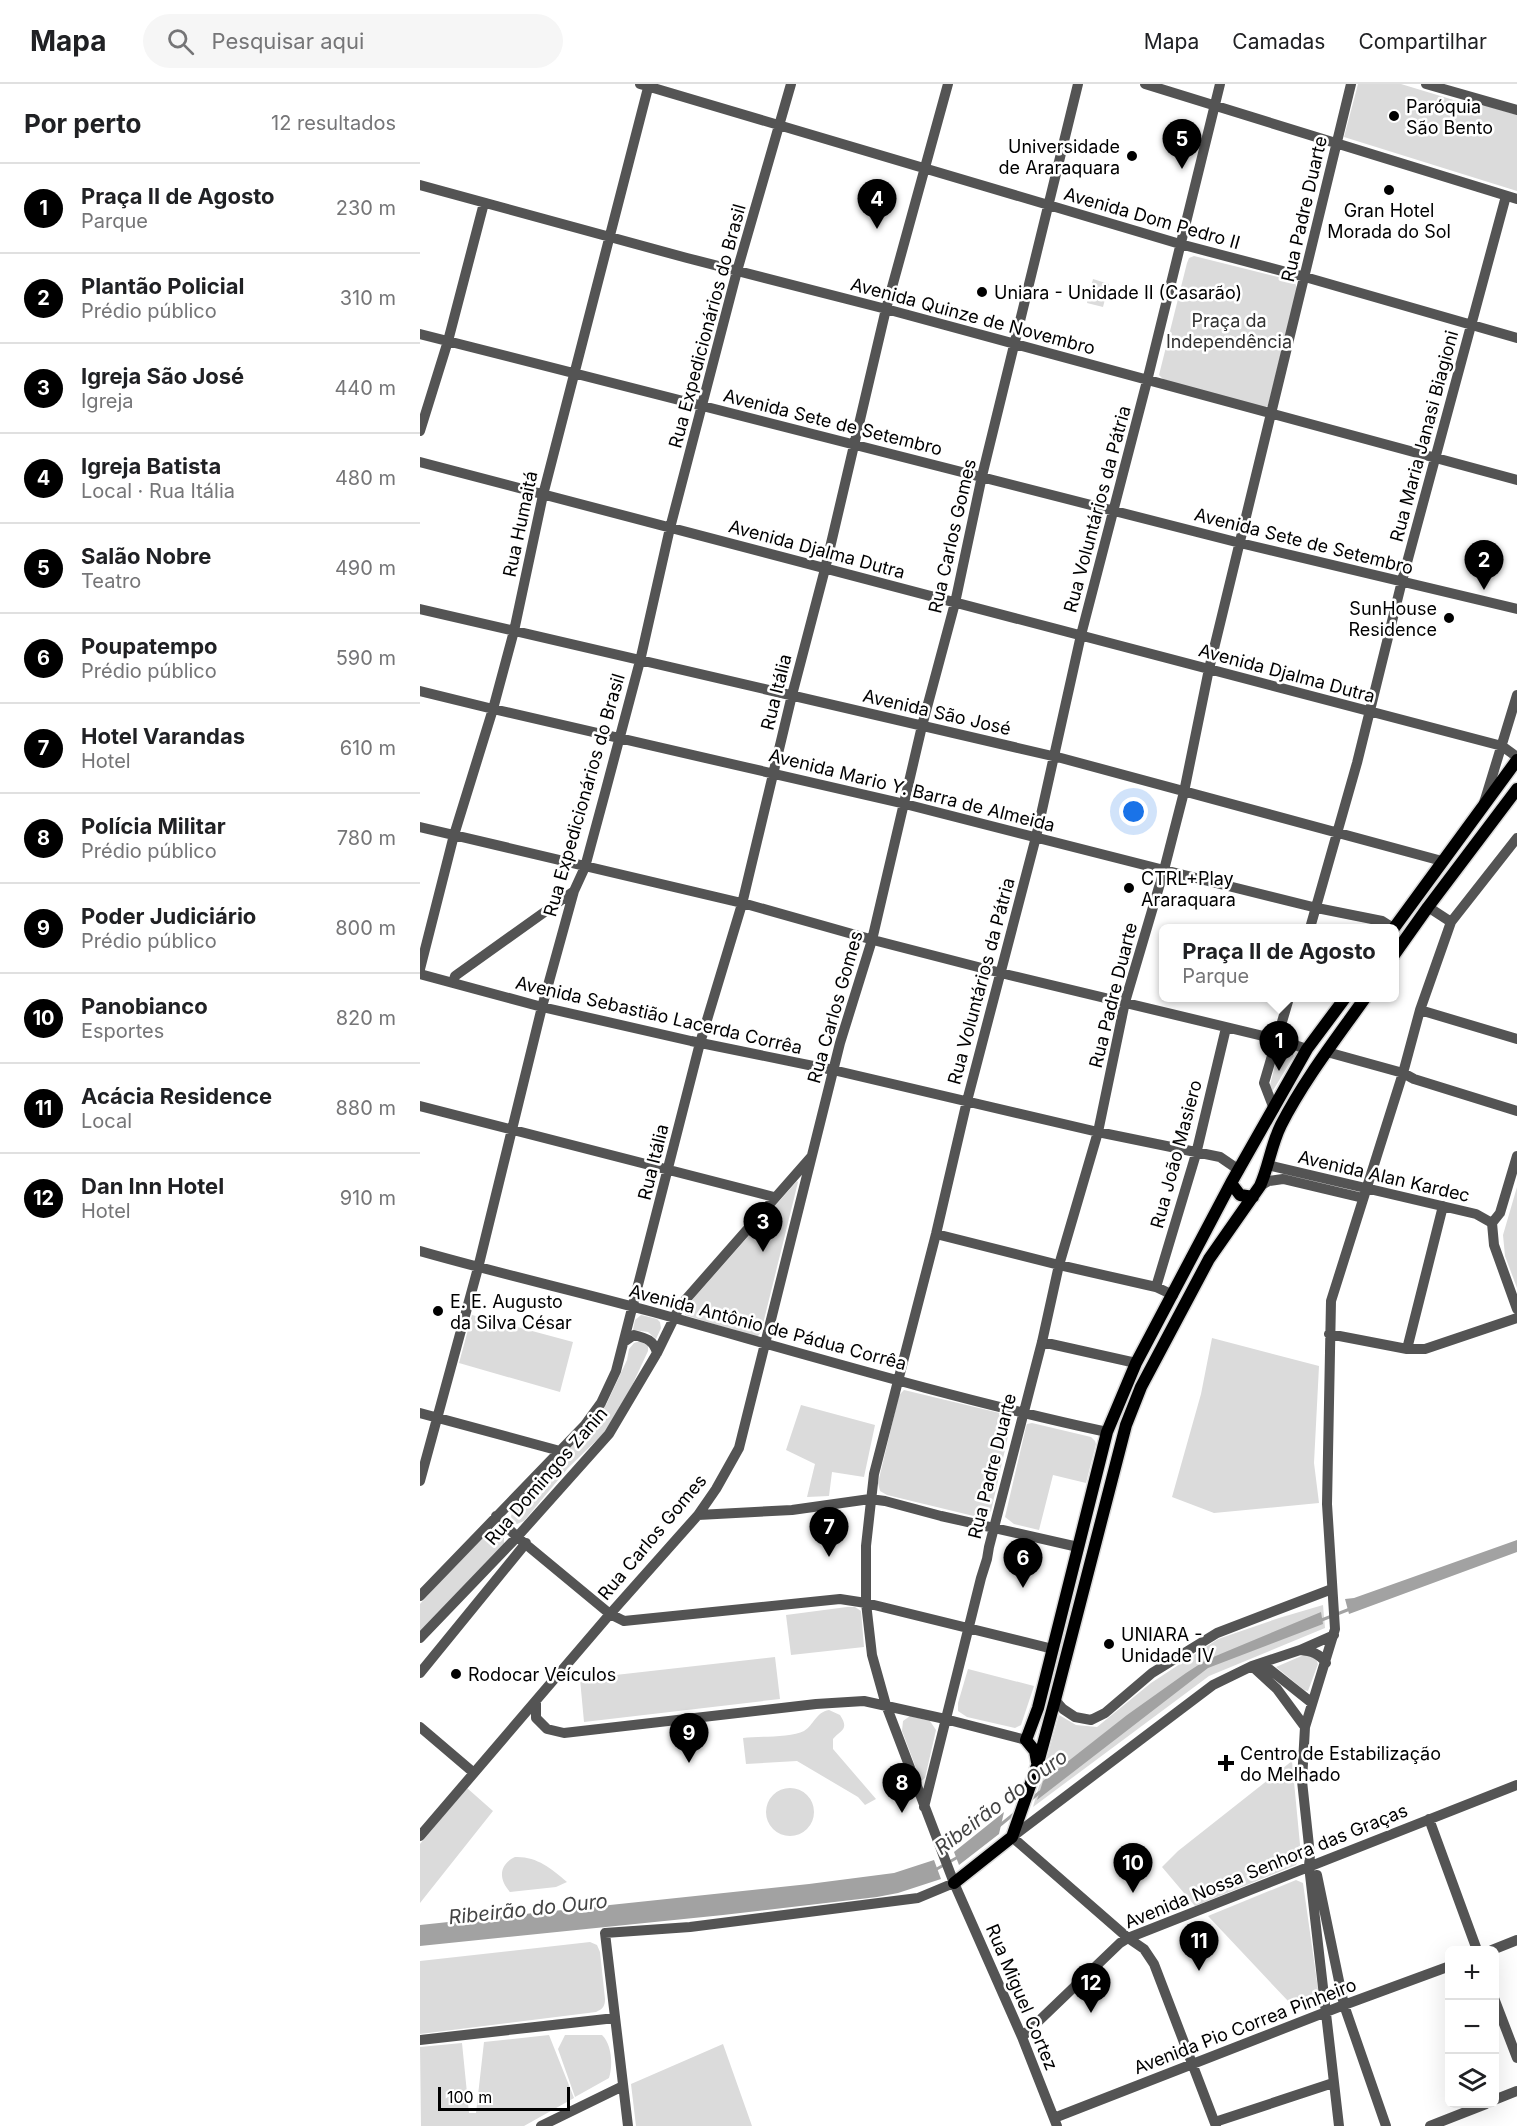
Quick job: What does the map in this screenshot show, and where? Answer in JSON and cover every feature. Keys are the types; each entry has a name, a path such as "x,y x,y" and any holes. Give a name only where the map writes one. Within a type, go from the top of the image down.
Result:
{"main road":[{"path":"1397,924 1517,758"},
{"path":"1399,949 1517,789"},
{"path":"1038,1763 1035,1751 1026,1740 1038,1708 1107,1432 1136,1363 1239,1170 1307,1049 1342,1002"},
{"path":"952,1878 1012,1837 1038,1763 1113,1472 1130,1416 1142,1387 1209,1259 1257,1191 1282,1123 1362,1002"},
{"path":"1246,1158 1253,1158 1267,1165"},
{"path":"1232,1184 1240,1195 1257,1191"}],"street":[{"name":"Rua Expedicionários do Brasil","path":"420,1481 478,1268 542,1007 574,891 585,867 620,738 670,528 737,271 791,84"},
{"name":"Rua Itália","path":"633,1306 700,1043 742,904 825,569 886,309 948,84"},
{"name":"Rua Carlos Gomes","path":"420,1836 698,1515 739,1448 833,1070 872,940 922,726 955,603 982,476 1078,84"},
{"path":"1145,84 1512,197"},
{"name":"Rua Voluntários da Pátria","path":"952,1878 886,1705 872,1655 866,1603 866,1546 870,1499 897,1380 936,1234 999,973 1036,837 1081,635 1147,381 1220,84"},
{"name":"Rua Padre Duarte","path":"924,1808 1042,1342 1059,1265 1098,1132 1125,1002 1164,870 1184,792 1209,669 1351,84"},
{"path":"1426,84 1517,111"},
{"name":"Avenida Dom Pedro II","path":"646,85 1180,244 1517,338"},
{"name":"Rua Humaitá","path":"420,971 454,835 493,709 514,631 543,495 573,372 610,237 646,85"},
{"name":"Avenida Quinze de Novembro","path":"420,185 1517,480"},
{"name":"Rua Maria Janasi Biagioni","path":"1311,924 1471,325 1512,197"},
{"path":"420,431 448,341 484,203"},
{"name":"Avenida Sete de Setembro","path":"420,334 1240,543 1517,609"},
{"name":"Avenida Djalma Dutra","path":"420,462 1369,713 1502,746 1517,758"},
{"name":"Avenida São José","path":"420,609 1055,757 1442,861"},
{"name":"Avenida Mario Y. Barra de Almeida","path":"420,691 905,804 1387,924"},
{"path":"1482,809 1517,695"},
{"path":"420,827 742,904 999,973 1276,1039 1307,1049"},
{"path":"1339,2126 1302,1781 1305,1727 1334,1632 1327,1504 1331,1301 1403,1073 1420,1010 1451,922 1517,838"},
{"path":"453,983 455,976 574,891"},
{"path":"1428,908 1451,922"},
{"name":"Avenida Sebastião Lacerda Corrêa","path":"420,971 453,983 542,1007 1220,1158 1239,1170"},
{"path":"1274,1109 1264,1083 1288,1002"},
{"path":"1420,1010 1517,1039"},
{"name":"Rua João Masiero","path":"1156,1287 1196,1154 1226,1028"},
{"path":"1327,1052 1403,1073 1414,1079 1517,1111"},
{"path":"420,1106 774,1197"},
{"name":"Rua Domingos Zanin","path":"420,1638 522,1540 609,1434 657,1353 680,1306 813,1154"},
{"path":"1517,1156 1500,1213 1492,1223 1494,1245 1517,1309"},
{"name":"Avenida Alan Kardec","path":"1267,1165 1365,1194"},
{"name":"Avenida Alan Kardec","path":"1257,1191 1269,1181 1283,1179 1443,1206 1476,1214 1492,1223"},
{"path":"1407,1349 1443,1206"},
{"path":"936,1234 1156,1287 1173,1295"},
{"name":"Avenida Antônio de Pádua Corrêa","path":"420,1251 478,1268 633,1306 765,1345 1022,1414 1107,1432"},
{"name":"Rua Domingos Zanin","path":"420,1596 585,1425 601,1403 616,1371 633,1306"},
{"path":"1329,1334 1407,1349 1425,1349 1517,1318"},
{"path":"624,1342 634,1335 646,1338 655,1345 657,1353"},
{"path":"1042,1342 1136,1363"},
{"path":"420,1413 560,1451"},
{"path":"698,1515 792,1510 870,1499 1078,1547"},
{"path":"496,1516 610,1614 624,1621 840,1599 866,1603 1053,1649"},
{"path":"420,1672 522,1540"},
{"path":"1055,1700 1063,1710 1075,1717 1090,1720 1105,1713 1152,1674 1217,1633 1333,1594"},
{"path":"1333,2083 1215,2124 1154,1964 1144,1949 1128,1938 1012,1837 1213,1684 1300,1650 1334,1632"},
{"path":"1300,1650 1311,1651 1322,1657 1326,1663"},
{"path":"1258,1665 1312,1703"},
{"path":"1258,1665 1305,1727"},
{"path":"536,1701 536,1718 546,1729 564,1733 827,1702 864,1701 1026,1740"},
{"path":"420,1727 474,1773"},
{"name":"Avenida Nossa Senhora das Graças","path":"1022,2037 1120,1943 1128,1938 1311,1862 1517,1785"},
{"path":"1429,1819 1476,1946"},
{"path":"1311,1862 1344,2005 1386,2126"},
{"path":"628,2126 605,1933 690,1927 918,1898 952,1878"},
{"name":"Rua Miguel Cortez","path":"952,1878 1022,2037 1055,2122"},
{"path":"1499,1947 1517,1940"},
{"name":"Avenida Pio Correa Pinheiro","path":"1055,2122 1192,2065 1445,1967"},
{"path":"1495,2000 1517,2058"},
{"path":"420,2040 615,2018"},
{"path":"541,2126 623,2086"},
{"path":"1499,2098 1517,2091"},
{"path":"1430,2126 1474,2108"}],"green space":[{"path":"1358,84 1401,84 1480,108 1484,105 1517,115 1517,191 1344,137"},
{"name":"Praça da Independência","path":"1194,256 1295,283 1297,288 1268,406 1264,408 1164,380 1159,375 1187,263 1189,258"},
{"path":"1093,279 1109,284 1103,307 1087,303"},
{"path":"1280,1046 1290,1049 1294,1056 1272,1092 1270,1085"},
{"path":"797,1181 761,1332 758,1336 685,1315 685,1308"},
{"path":"1517,1187 1517,1288 1505,1256 1503,1235"},
{"path":"472,1315 573,1342 560,1392 459,1363"},
{"path":"641,1315 660,1322 661,1328 656,1339 648,1332 633,1330 635,1320"},
{"path":"1212,1338 1319,1366 1314,1463 1319,1503 1214,1513 1172,1497 1201,1394"},
{"path":"640,1341 648,1345 648,1351 623,1405 606,1431 568,1468 524,1521 517,1524 512,1521 514,1508 593,1423 606,1405 627,1360 629,1349 634,1343"},
{"path":"904,1390 1008,1415 1012,1419 991,1511 982,1518 887,1495 880,1491 878,1483 899,1395"},
{"path":"801,1405 875,1425 864,1477 832,1472 829,1496 807,1497 815,1464 786,1450"},
{"path":"1032,1423 1091,1437 1096,1444 1086,1483 1053,1475 1039,1530 1014,1524 1005,1517 1026,1427 1027,1424"},
{"path":"487,1529 502,1533 504,1544 420,1631 420,1604"},
{"path":"1323,1605 1325,1628 1209,1676 1033,1807 1059,1715 1076,1725 1097,1727 1151,1683 1218,1639"},
{"path":"855,1607 861,1611 864,1647 791,1655 786,1615"},
{"path":"1306,1654 1316,1659 1318,1664 1308,1691 1276,1667"},
{"path":"775,1657 780,1699 584,1722 580,1679"},
{"path":"968,1669 1034,1686 1021,1725 1015,1728 967,1717 958,1711 958,1703"},
{"path":"829,1710 840,1715 844,1724 843,1729 833,1739 833,1749 876,1799 865,1805 858,1797 797,1761 746,1764 743,1738 798,1733 804,1731 821,1713"},
{"path":"910,1716 930,1721 936,1730 925,1778 921,1781 902,1731 903,1721"},
{"path":"1292,1761 1301,1855 1296,1865 1195,1906 1162,1867 1178,1851"},
{"path":"467,1788 493,1811 420,1903 420,1844"},
{"path":"785,1788 795,1788 807,1795 814,1807 814,1817 807,1829 795,1836 785,1836 770,1825 766,1817 766,1807 777,1792"},
{"path":"515,1857 536,1861 567,1882 556,1887 510,1892 504,1883 502,1873 509,1860"},
{"path":"1296,1880 1303,1883 1319,1996 1288,2001 1208,1916"},
{"path":"590,1942 597,1945 600,1952 605,2004 598,2011 420,2034 420,1961"},
{"path":"549,2035 574,2098 524,2126 421,2126 420,2047 462,2043 469,2113 476,2113 484,2042"},
{"path":"565,2035 602,2035 611,2055 609,2078 575,2097 558,2049"},
{"path":"723,2044 752,2126 636,2126 631,2084"}],"shaded area":[{"path":"1517,1540 1517,1552 1349,1614 1345,1599 1354,1598"},
{"path":"1321,1612 1323,1624 1208,1668 1037,1800 1043,1781 1127,1715 1186,1673 1206,1660"},
{"path":"1004,1812 999,1834 959,1865 954,1852"},
{"path":"934,1860 941,1879 898,1893 877,1897 420,1946 420,1925 809,1884 894,1873"}],"waterway":[{"name":"Ribeirão do Ouro","path":"1319,1621 1350,1609"},
{"name":"Ribeirão do Ouro","path":"1029,1801 1040,1792"},
{"name":"Ribeirão do Ouro","path":"999,1826 1015,1813"},
{"name":"Ribeirão do Ouro","path":"935,1870 958,1857"}],"place":[{"name":"Paróquia São Bento","path":"1394,116"},
{"name":"Universidade de Araraquara","path":"1132,156"},
{"name":"Salão Nobre","path":"1182,169"},
{"name":"Gran Hotel Morada do Sol","path":"1389,190"},
{"name":"Igreja Batista","path":"877,229"},
{"name":"Uniara - Unidade II (Casarão)","path":"982,292"},
{"name":"Plantão Policial","path":"1484,590"},
{"name":"SunHouse Residence","path":"1449,618"},
{"name":"CTRL+Play Araraquara","path":"1129,888"},
{"name":"Praça II de Agosto","path":"1279,1071"},
{"name":"Igreja São José","path":"763,1252"},
{"name":"E. E. Augusto da Silva César","path":"438,1311"},
{"name":"Hotel Varandas","path":"829,1557"},
{"name":"Poupatempo","path":"1023,1588"},
{"name":"UNIARA - Unidade IV","path":"1109,1644"},
{"name":"Rodocar Veículos","path":"456,1674"},
{"name":"Poder Judiciário","path":"689,1763"},
{"name":"Centro de Estabilização do Melhado","path":"1226,1763"},
{"name":"Polícia Militar","path":"902,1813"},
{"name":"Panobianco","path":"1133,1893"},
{"name":"Acácia Residence","path":"1199,1971"},
{"name":"Dan Inn Hotel","path":"1091,2013"}]}
